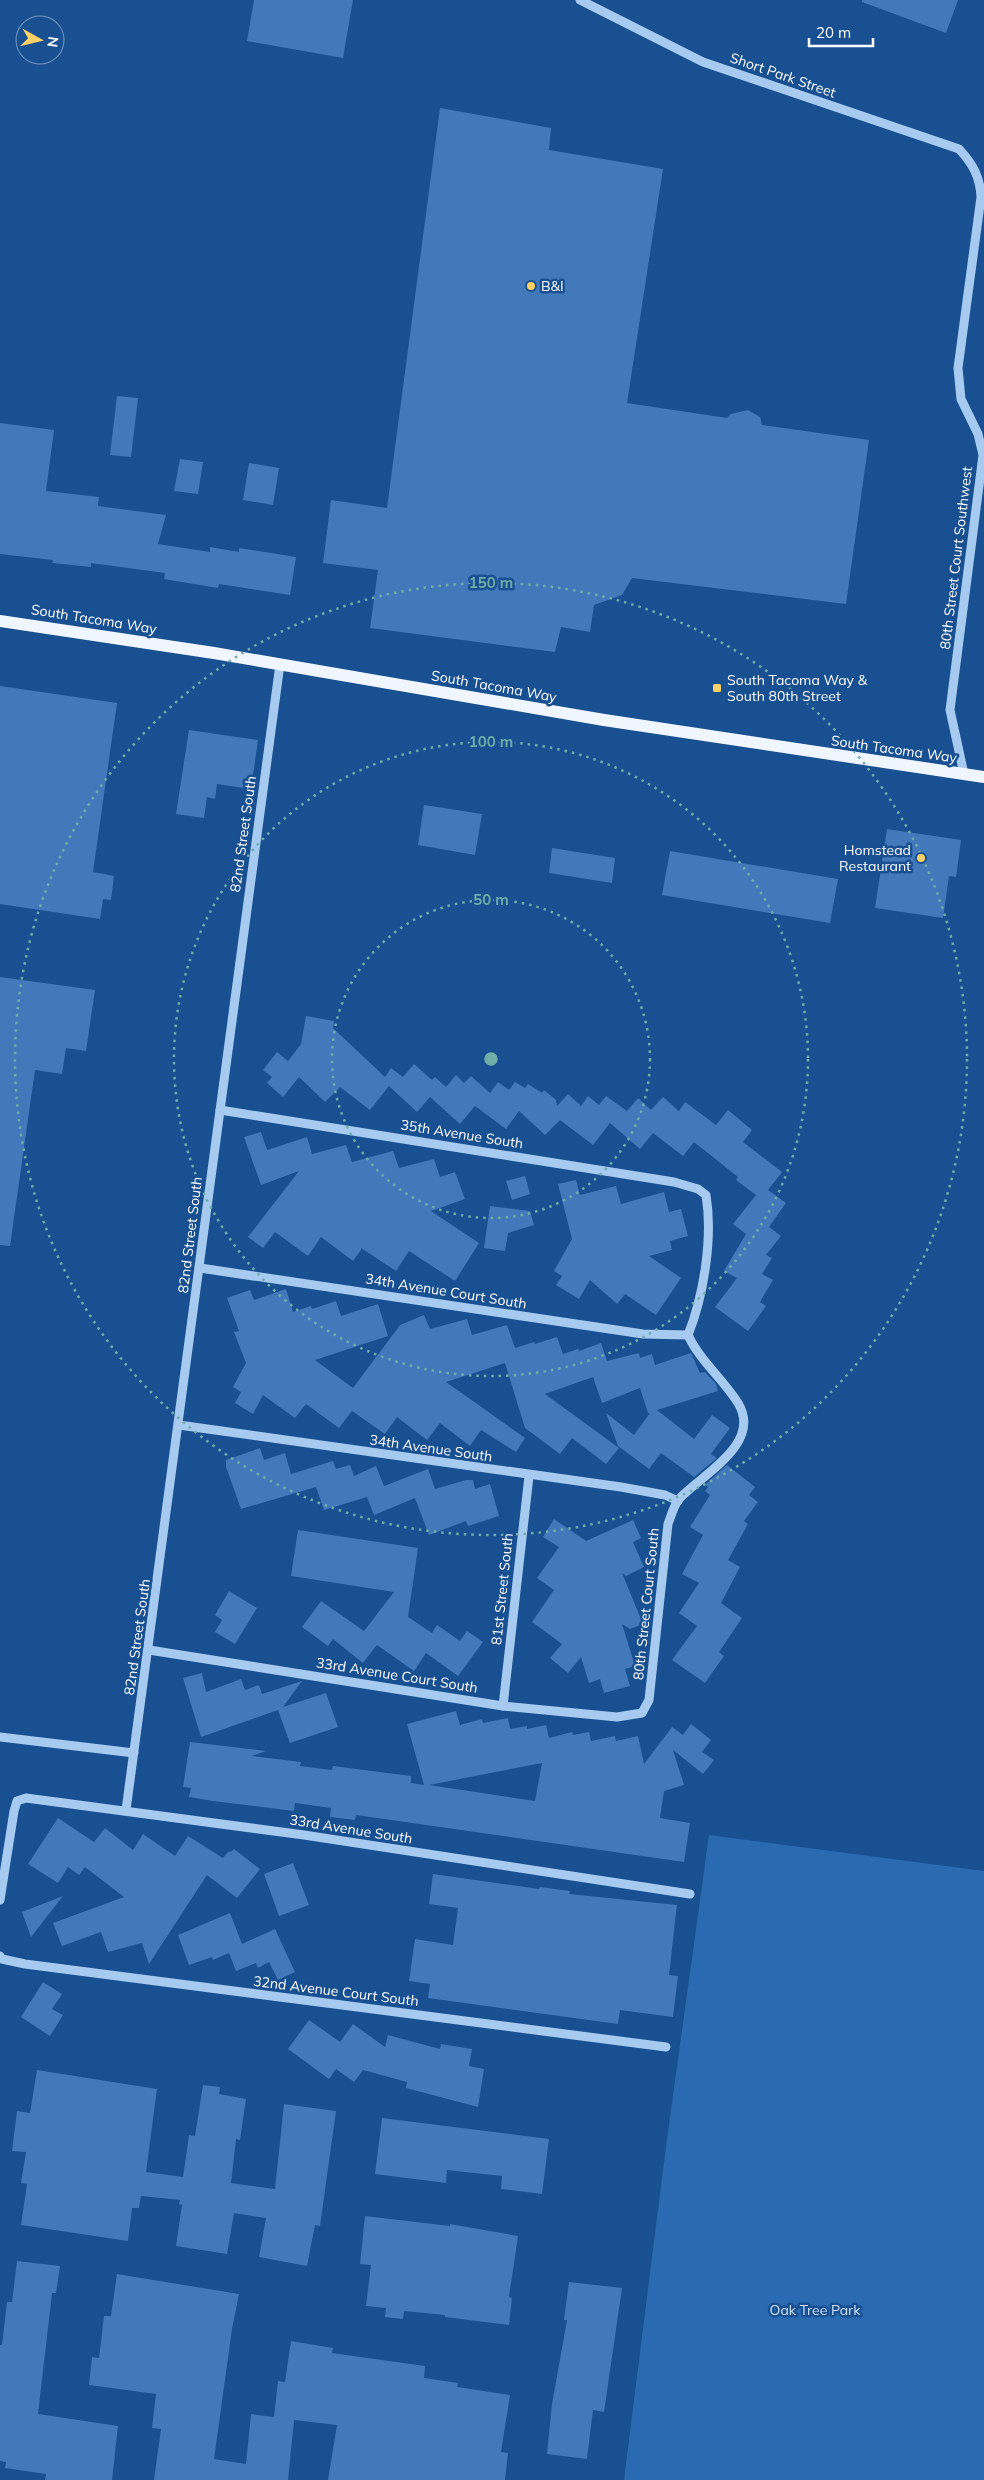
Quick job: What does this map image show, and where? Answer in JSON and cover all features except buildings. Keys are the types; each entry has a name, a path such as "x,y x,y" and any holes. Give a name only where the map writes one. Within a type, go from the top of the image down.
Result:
{"main road":[{"name":"South Tacoma Way","path":"0,621 280,664 604,720 984,777"}],"street":[{"name":"Short Park Street","path":"580,0 703,62 959,149 975,171"},
{"name":"80th Street Court Southwest","path":"964,774 950,710 982,455 978,434 962,399 958,368 981,197 980,182 975,171"},
{"name":"82nd Street South","path":"126,1810 280,664"},
{"name":"35th Avenue South","path":"220,1110 674,1182 698,1189 706,1195 710,1228 702,1283 694,1320 688,1335"},
{"name":"34th Avenue Court South","path":"200,1268 643,1334 688,1335"},
{"name":"80th Street Court South","path":"642,1713 649,1700 668,1524 678,1501 736,1446 743,1432 739,1404 696,1352 688,1335"},
{"name":"34th Avenue South","path":"179,1425 529,1476 621,1487 665,1495 678,1501"},
{"name":"81st Street South","path":"503,1706 529,1476"},
{"name":"33rd Avenue Court South","path":"149,1650 503,1706 617,1717 642,1713"},
{"path":"0,1737 134,1753"},
{"name":"33rd Avenue South","path":"0,1900 14,1811 17,1801 26,1798 126,1810 690,1894"},
{"name":"32nd Avenue Court South","path":"1,1958 278,1998 666,2046"}],"green space":[{"name":"Oak Tree Park","path":"709,1835 984,1871 984,2480 624,2480 667,2139"}],"place":[{"name":"B&I","path":"531,286"},
{"name":"South Tacoma Way & South 80th Street","path":"717,688"},
{"name":"Homstead Restaurant","path":"921,858"}]}
